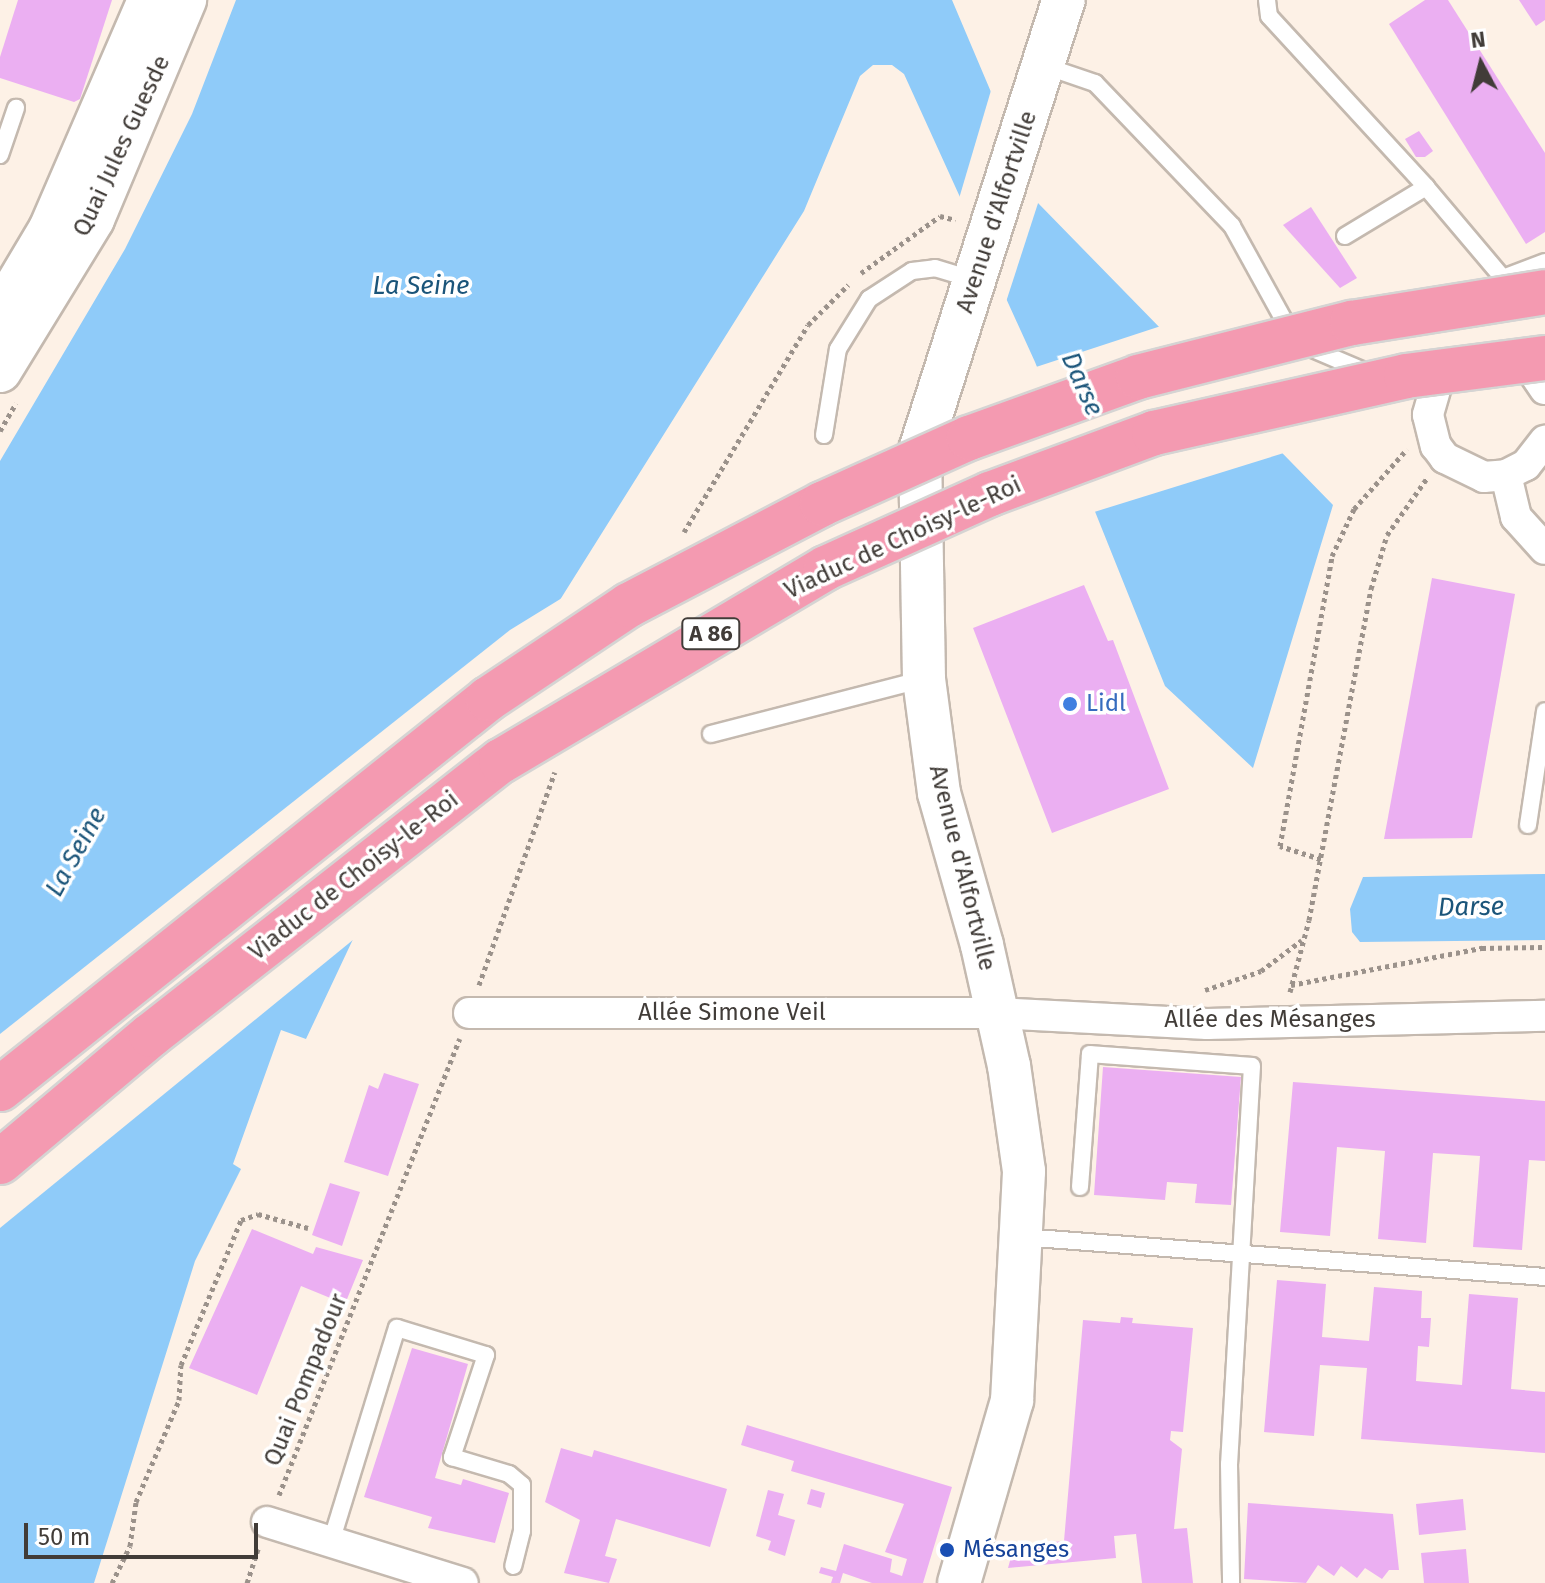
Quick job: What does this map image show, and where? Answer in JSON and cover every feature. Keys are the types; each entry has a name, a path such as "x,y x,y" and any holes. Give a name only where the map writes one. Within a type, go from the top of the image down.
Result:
{"highway":[{"name":"A 86","path":"0,1089 488,699 629,605 822,504 969,438 1138,377 1352,323 1545,292"},
{"name":"Viaduc de Choisy-le-Roi","path":"0,1162 151,1035 501,761 826,568 990,494 1154,433 1406,376 1545,358"}],"main road":[{"name":"Quai Jules Guesde","path":"0,313 50,229 149,0"},
{"name":"Quai Jules Guesde","path":"0,371 93,219 185,0"},
{"name":"Avenue d'Alfortville","path":"959,1583 1012,1401 1024,1171 1009,1066 982,945 939,793 924,679 920,450 1064,0"}],"street":[{"path":"1545,389 1517,360 1481,354 1449,369 1430,399 1430,431 1445,458 1484,477 1506,475 1526,465 1545,441"},
{"path":"1506,475 1516,517 1545,549"},
{"name":"Allée Simone Veil","path":"469,1013 996,1013"},
{"name":"Allée des Mésanges","path":"996,1013 1207,1024 1545,1016"},
{"path":"267,1522 463,1583"}],"lane":[{"path":"1267,0 1269,16 1426,187 1503,278 1545,262"},
{"path":"1044,66 1095,83 1232,226 1296,342 1430,399"},
{"path":"0,155 16,108"},
{"path":"1345,236 1426,187"},
{"path":"824,435 838,349 869,299 912,271 935,268 977,277"},
{"path":"711,734 924,679"},
{"path":"1528,825 1545,711"},
{"path":"1080,1187 1090,1054 1252,1066 1238,1253 1229,1464 1231,1583"},
{"path":"1022,1237 1545,1277"},
{"path":"331,1542 397,1328 486,1355 452,1457 509,1474 522,1485 522,1531 513,1566"}],"path":[{"path":"1321,859 1280,846 1332,556 1354,509 1400,455 1430,431"},
{"path":"1296,1020 1291,985 1321,859 1371,589 1387,535 1408,500 1445,458"},
{"path":"1205,990 1253,975 1303,940"},
{"path":"1291,985 1482,948 1545,947"},
{"path":"112,1583 130,1546 136,1502 179,1400 181,1365 241,1220 258,1214 308,1228"},
{"name":"Quai Pompadour","path":"267,1522 377,1252"}],"water":[{"name":"La Seine","path":"236,0 952,0 1038,203 1333,505 1253,768 1165,686 1035,362 904,74 892,65 873,65 860,76 804,211 371,901 306,1039 281,1030 233,1164 241,1169 195,1261 94,1583 0,1583 0,461 125,249 192,114"},
{"name":"Darse","path":"1545,874 1545,940 1360,942 1352,932 1350,909 1363,877"}],"pier":[{"path":"992,87 1040,197 1005,305 958,202"},
{"path":"1164,325 1287,452 1091,513 1033,368"},
{"path":"562,598 359,935 0,1228 0,1034 510,630"}],"building":[{"path":"18,0 112,0 80,99 74,102 0,78 0,57"},
{"path":"1425,0 1448,0 1545,153 1545,232 1526,244 1389,24"},
{"path":"1519,0 1545,0 1545,20 1536,26"},
{"path":"1419,131 1433,151 1425,157 1416,157 1405,139"},
{"path":"1311,207 1357,278 1340,288 1283,225"},
{"path":"1432,578 1515,594 1472,838 1384,839"},
{"name":"Lidl","path":"1084,585 1108,641 1113,640 1169,789 1052,833 973,628"},
{"path":"1103,1067 1241,1077 1231,1205 1195,1203 1197,1184 1167,1182 1165,1200 1094,1195"},
{"path":"384,1073 419,1084 388,1176 344,1162 369,1085 378,1089"},
{"path":"1293,1082 1545,1101 1545,1161 1529,1160 1522,1250 1473,1247 1480,1156 1433,1153 1426,1243 1378,1239 1385,1151 1337,1147 1330,1236 1280,1232"},
{"path":"330,1183 360,1192 342,1246 312,1235"},
{"path":"252,1229 313,1254 316,1247 363,1260 345,1304 301,1286 257,1395 189,1368"},
{"path":"1277,1280 1326,1284 1322,1337 1369,1341 1374,1287 1422,1291 1421,1318 1431,1318 1429,1347 1418,1346 1416,1381 1462,1385 1469,1294 1518,1298 1511,1389 1545,1392 1545,1453 1361,1439 1367,1368 1320,1365 1314,1436 1264,1432"},
{"path":"1121,1317 1133,1318 1132,1323 1193,1328 1183,1432 1171,1431 1170,1440 1182,1449 1174,1529 1187,1528 1193,1583 1142,1583 1136,1534 1114,1536 1116,1558 1008,1568 1014,1546 1064,1541 1083,1320 1120,1323"},
{"path":"412,1348 468,1364 435,1478 461,1485 463,1479 509,1493 495,1543 428,1528 432,1517 364,1497"},
{"path":"747,1425 952,1487 923,1583 872,1583 843,1573 840,1583 831,1583 833,1577 819,1573 821,1567 836,1571 844,1544 892,1559 890,1572 902,1576 907,1559 885,1552 904,1504 791,1471 794,1461 741,1445"},
{"path":"561,1448 592,1457 594,1450 727,1489 710,1547 616,1519 605,1556 617,1559 609,1583 564,1573 580,1520 545,1502"},
{"path":"811,1489 825,1493 821,1508 807,1504"},
{"path":"768,1490 784,1494 778,1515 795,1520 785,1556 768,1550 771,1541 756,1536"},
{"path":"1463,1499 1466,1530 1419,1535 1416,1504"},
{"path":"1248,1503 1393,1514 1399,1570 1389,1570 1382,1579 1365,1568 1357,1578 1341,1566 1334,1576 1318,1565 1306,1583 1244,1579"},
{"path":"1466,1549 1469,1583 1424,1583 1421,1553"}],"place":[{"name":"Lidl","path":"1070,704"},
{"name":"Mésanges","path":"947,1550"}]}
